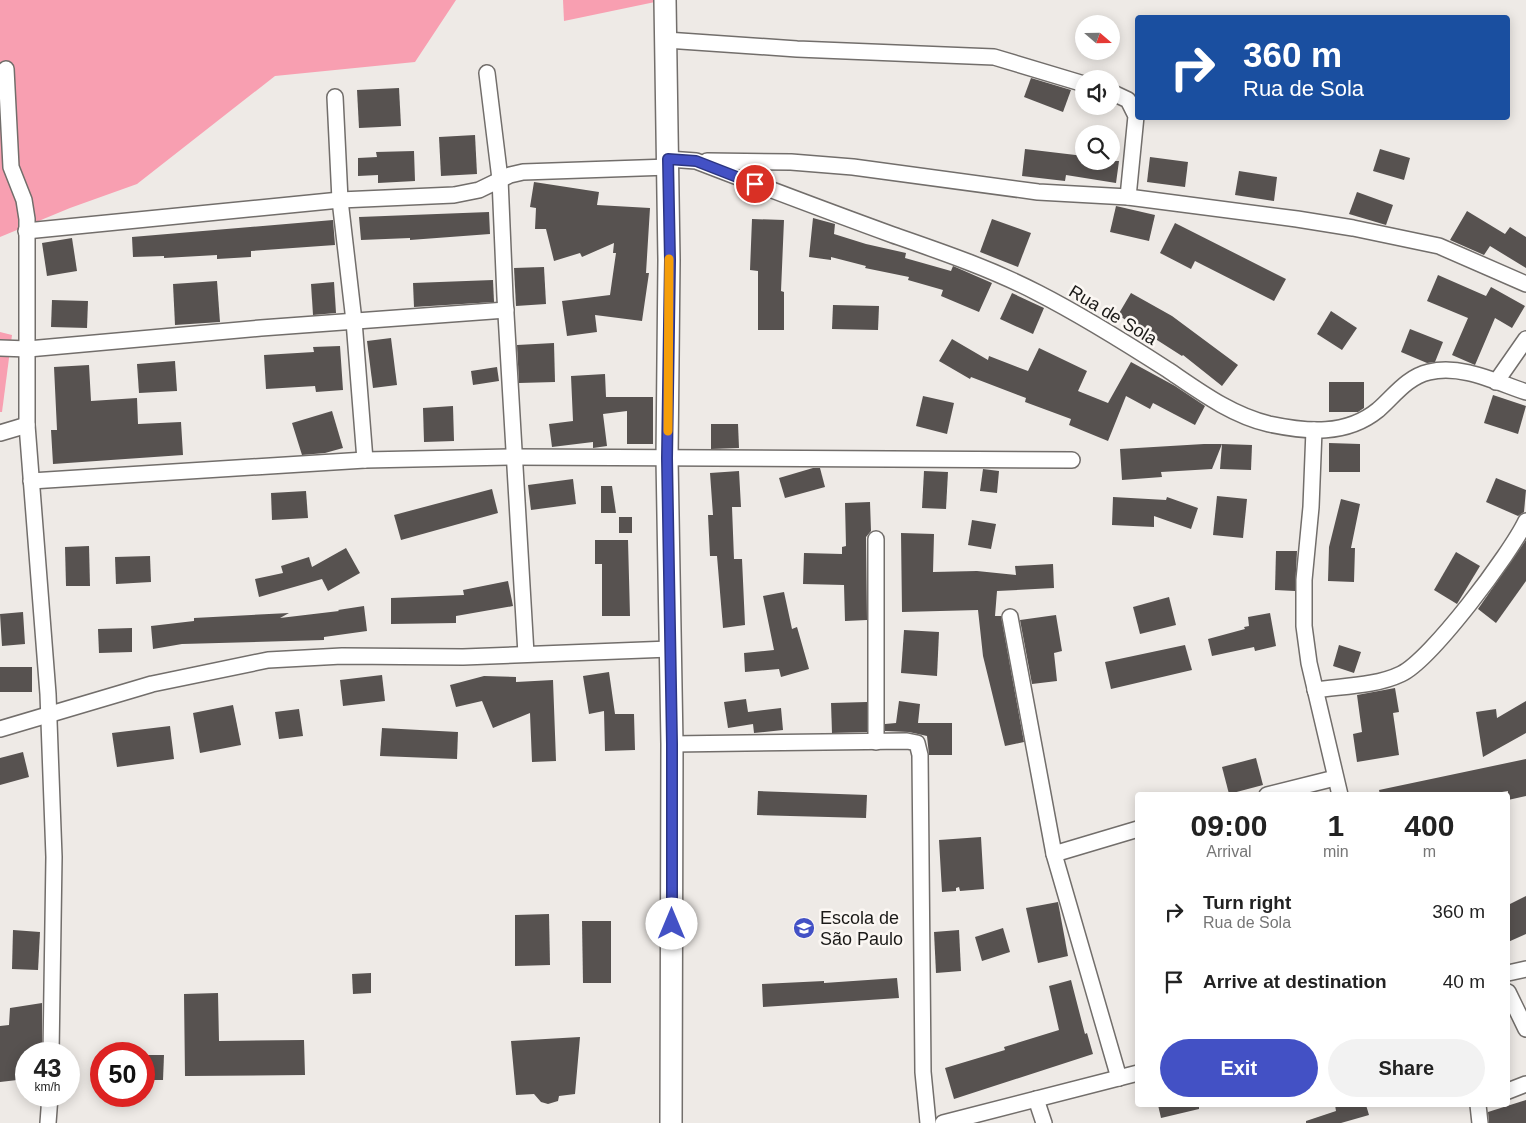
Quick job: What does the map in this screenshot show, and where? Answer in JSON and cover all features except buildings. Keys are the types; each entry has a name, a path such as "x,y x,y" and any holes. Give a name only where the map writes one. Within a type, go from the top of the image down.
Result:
{"main road":[{"path":"665,0 668,163 667,458 672,744 671,1123"}],"street":[{"path":"666,40 797,50 994,57 1075,81"},
{"path":"6,69 10,161 24,200 28,349 26,424 49,715 55,908 51,1042"},
{"path":"487,73 500,179 526,654"},
{"path":"1120,96 1128,100 1135,114"},
{"path":"335,97 340,200 354,321 365,460"},
{"path":"1128,197 1136,120"},
{"path":"696,161 791,162 853,167 1038,192 1128,197 1298,219 1406,238 1451,249 1526,284"},
{"name":"Rua de Sola","path":"26,232 340,200 454,195 479,190 500,179 523,172 696,161 962,259 995,273 1038,293 1094,324 1220,404 1268,423 1314,430 1341,429 1359,422 1379,409 1399,389 1428,372 1462,371 1526,392"},
{"path":"0,348 28,349 506,310"},
{"path":"1496,382 1526,339"},
{"path":"0,433 26,424"},
{"path":"1314,430 1311,506 1304,580 1304,626 1315,690 1339,792"},
{"path":"31,481 365,460 514,456 667,458 776,456 924,460 1072,460"},
{"path":"1315,690 1386,680 1412,667 1438,642 1515,542 1526,521"},
{"path":"876,539 876,742"},
{"path":"1010,617 1054,854 1119,1078"},
{"path":"0,729 152,684 268,660 342,656 463,657 670,649"},
{"path":"672,744 876,742 917,744 920,755 923,1072 928,1123"},
{"path":"1278,792 1335,778"},
{"path":"1054,854 1135,829"},
{"path":"1510,973 1526,969"},
{"path":"1510,996 1526,1029"},
{"path":"943,1123 1135,1074"},
{"path":"1510,1090 1526,1084"},
{"path":"1036,1099 1044,1123"},
{"path":"48,1123 49,1107"},
{"path":"1478,1107 1480,1123"}],"shaded area":[{"path":"0,0 456,0 415,62 275,76 137,184 70,208 0,237"},
{"path":"563,0 655,0 655,2 564,21"},
{"path":"0,332 12,335 2,412 0,412"}],"slow traffic":[{"path":"668,431 669,259"}],"place":[{"name":"Escola de São Paulo","path":"804,928"}],"route":[{"path":"672,924 672,744 667,458 670,260 668,159 696,161 755,184"}]}
